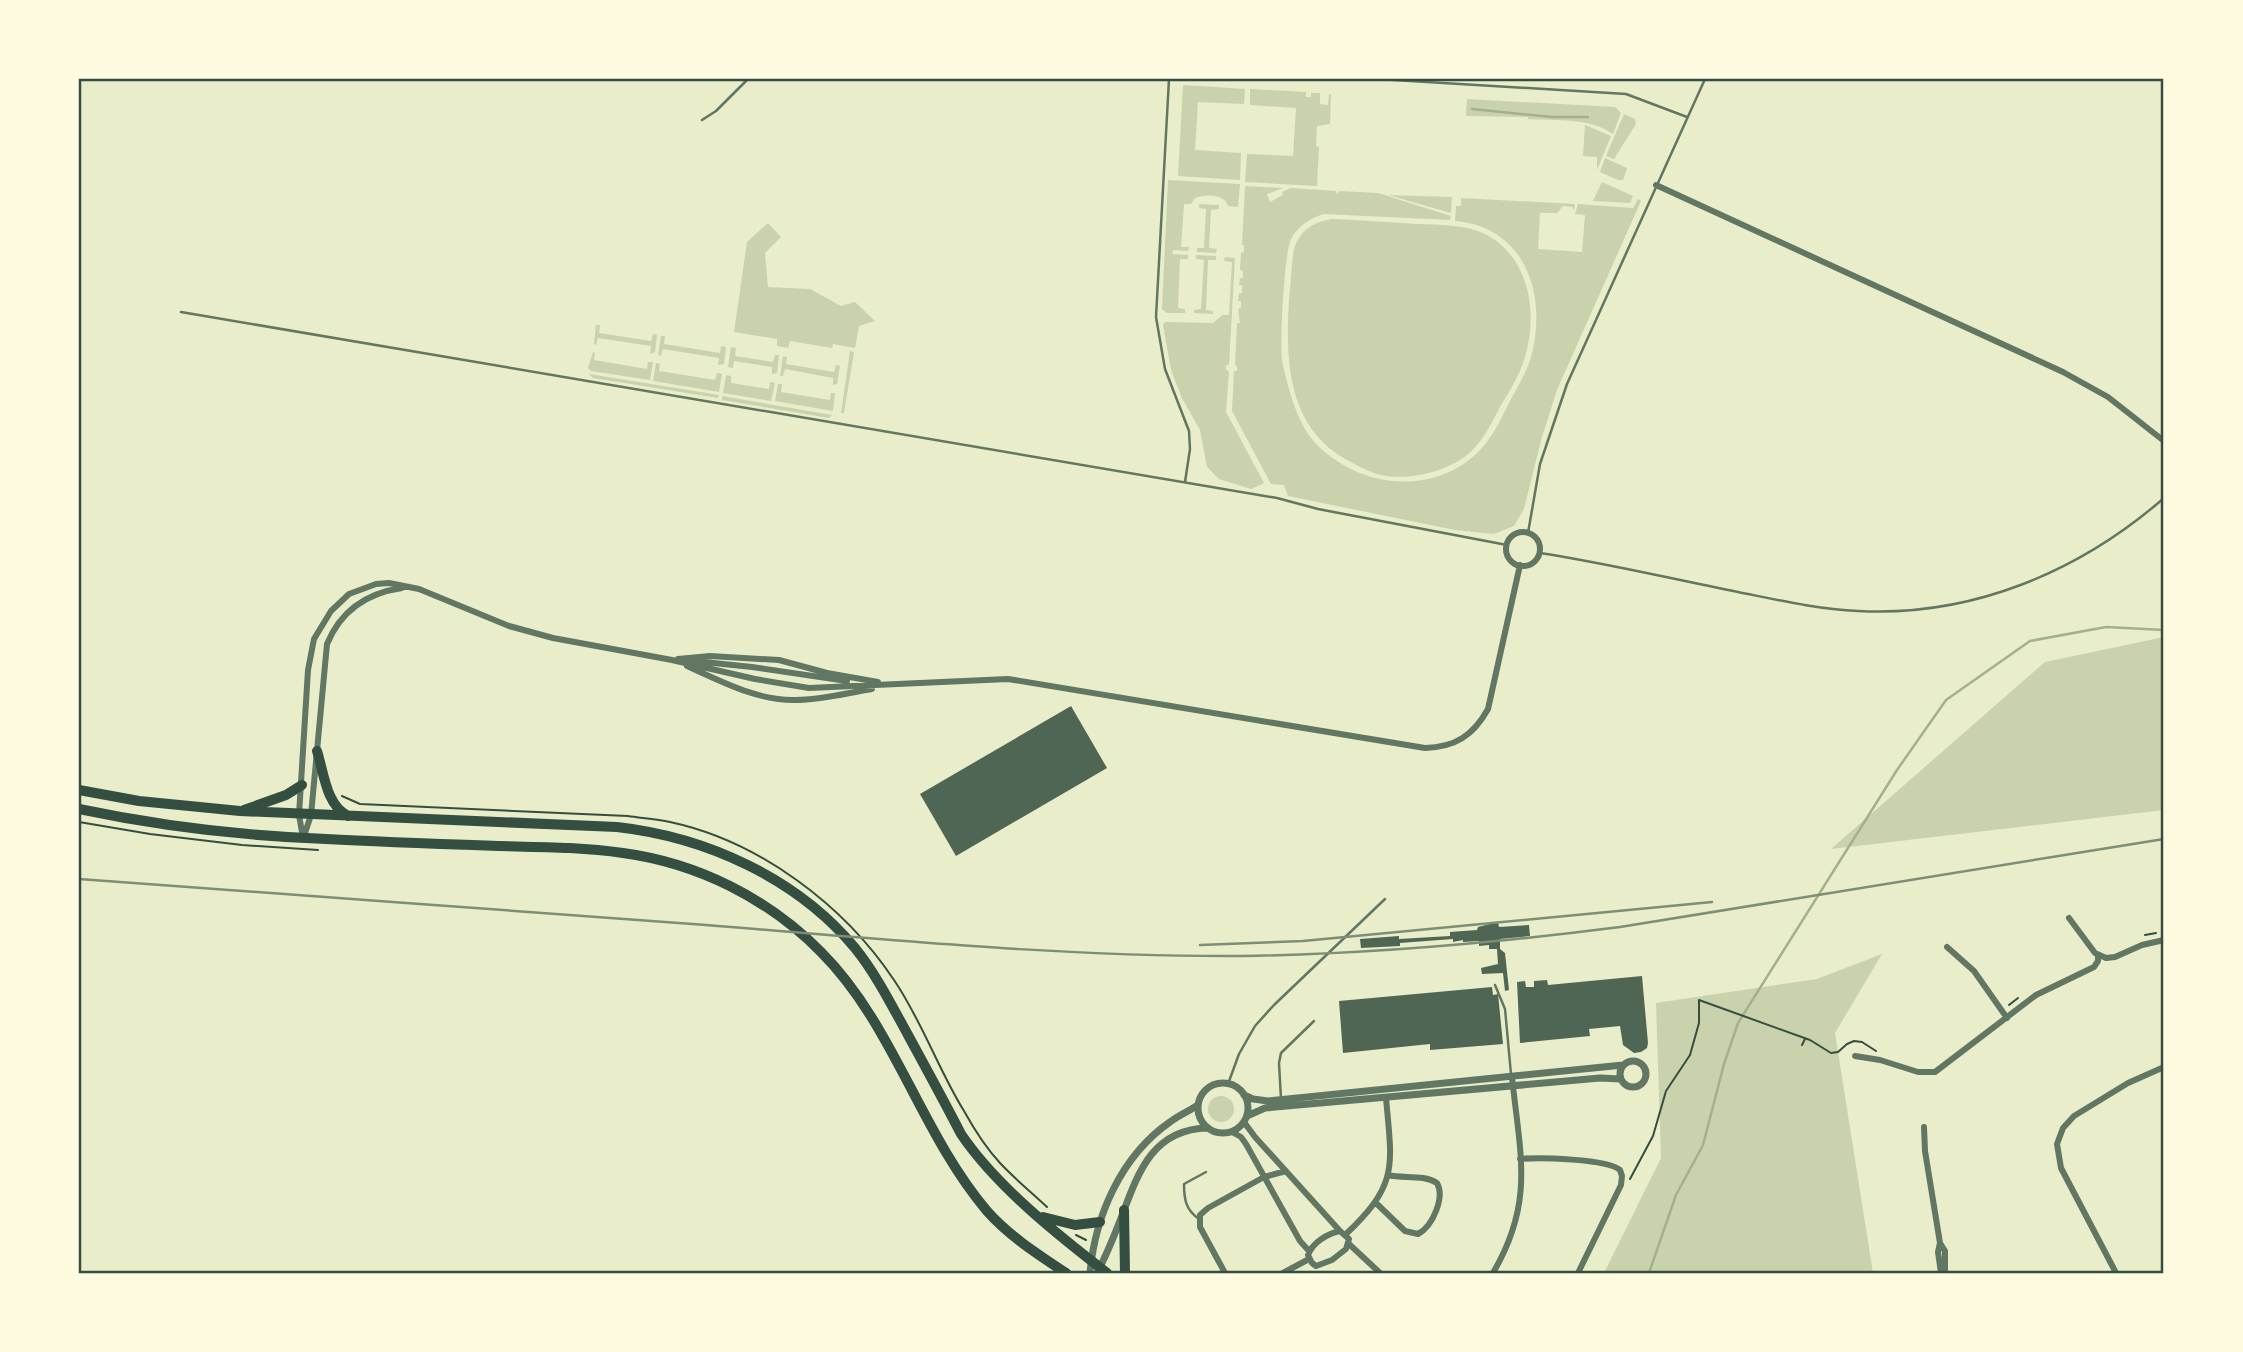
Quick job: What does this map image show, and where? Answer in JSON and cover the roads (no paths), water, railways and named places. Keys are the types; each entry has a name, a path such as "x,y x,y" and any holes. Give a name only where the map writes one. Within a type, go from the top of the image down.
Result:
{"main road":[{"path":"317,751 333,803 338,810 352,818"},
{"path":"240,811 286,795 302,785"},
{"path":"79,790 139,802 240,811 645,830 680,838 733,858 788,888 827,919 854,948 879,984 974,1153 1097,1270"},
{"path":"79,809 193,828 303,838 630,853 680,866 734,888 783,917 814,944 838,971 860,1001 946,1152 971,1190 990,1214 1035,1252 1066,1273"},
{"path":"1124,1210 1125,1273"},
{"path":"1039,1216 1080,1226 1100,1222"}],"street":[{"path":"1656,185 2063,372 2108,397 2164,441"},
{"path":"1528,533 1536,538 1540,553 1533,563 1520,565 1509,558 1507,545 1514,535 1528,533"},
{"path":"303,838 299,815 309,655 321,624 349,594 361,589 389,583 411,587 509,625 553,638 809,688 1008,678 1414,746 1441,747 1461,740 1471,733 1488,709 1520,565"},
{"path":"303,838 311,815 324,664 332,631 350,609 370,595 411,587"},
{"path":"672,660 710,656 779,660 827,673 890,684"},
{"path":"672,660 755,694 782,700 821,698 890,684"},
{"path":"672,660 752,667 830,680 890,684"},
{"path":"2069,918 2098,956 2106,958 2164,940"},
{"path":"1947,947 1978,976 2007,1018"},
{"path":"1855,1056 1930,1073 1945,1066 2036,995 2096,964 2098,956"},
{"path":"1232,1132 1246,1119 1265,1108 1386,1098 1512,1082 1623,1065 1630,1061 1638,1062 1645,1070 1645,1078 1635,1087 1627,1086 1620,1079 1600,1078 1512,1082 1261,1101 1244,1095"},
{"path":"1620,1079 1623,1065"},
{"path":"2116,1273 2061,1168 2057,1144 2063,1128 2074,1116 2128,1083 2164,1067"},
{"path":"1493,1273 1508,1244 1518,1213 1522,1184 1512,1082"},
{"path":"1320,1273 1246,1144 1232,1132 1217,1132 1208,1128 1200,1118 1198,1105 1202,1094 1211,1086 1228,1084 1235,1086 1244,1095 1247,1101 1246,1119 1255,1137 1343,1233 1349,1244 1380,1273"},
{"path":"1283,1273 1309,1255 1328,1235 1343,1233 1376,1203 1388,1175 1391,1150 1386,1098"},
{"path":"1097,1270 1093,1242 1116,1184 1144,1144 1169,1122 1198,1105"},
{"path":"1924,1127 1924,1151 1943,1273"},
{"path":"1097,1270 1137,1175 1152,1153 1184,1130 1208,1128"},
{"path":"1520,1159 1541,1158 1613,1164 1622,1172 1621,1185 1578,1273"},
{"path":"1225,1273 1202,1232 1199,1219 1208,1208 1264,1177 1286,1171"},
{"path":"1376,1203 1408,1233 1418,1234 1430,1223 1440,1196 1437,1183 1429,1178 1388,1175"},
{"path":"1316,1266 1332,1261 1349,1244"}],"lane":[{"path":"702,120 716,111 748,79"},
{"path":"1169,79 1156,317 1165,369 1189,431 1190,449 1185,482"},
{"path":"1377,79 1626,94 1687,117"},
{"path":"1528,533 1540,464 1567,384 1705,79"},
{"path":"181,312 1277,498 1318,509 1507,545"},
{"path":"1540,553 1804,605 1871,611 1933,608 2010,590 2065,566 2118,535 2164,498"},
{"path":"1228,1084 1239,1054 1255,1026 1385,899"},
{"path":"1495,985 1505,1009 1512,1082"},
{"path":"1281,1099 1281,1053 1314,1021"},
{"path":"1199,1219 1191,1214 1184,1199 1184,1184 1206,1172"}],"waterway":[{"path":"1472,109 1552,117 1588,117"},
{"path":"1649,1273 1676,1195 1703,1145 1724,1064 1738,1023 1897,770 1946,700 2030,641 2106,627 2164,630"}],"railway":[{"path":"79,879 973,946 1107,954 1241,956 1431,947 1620,927 2164,839"},
{"path":"1200,945 1303,941 1712,902"}]}
